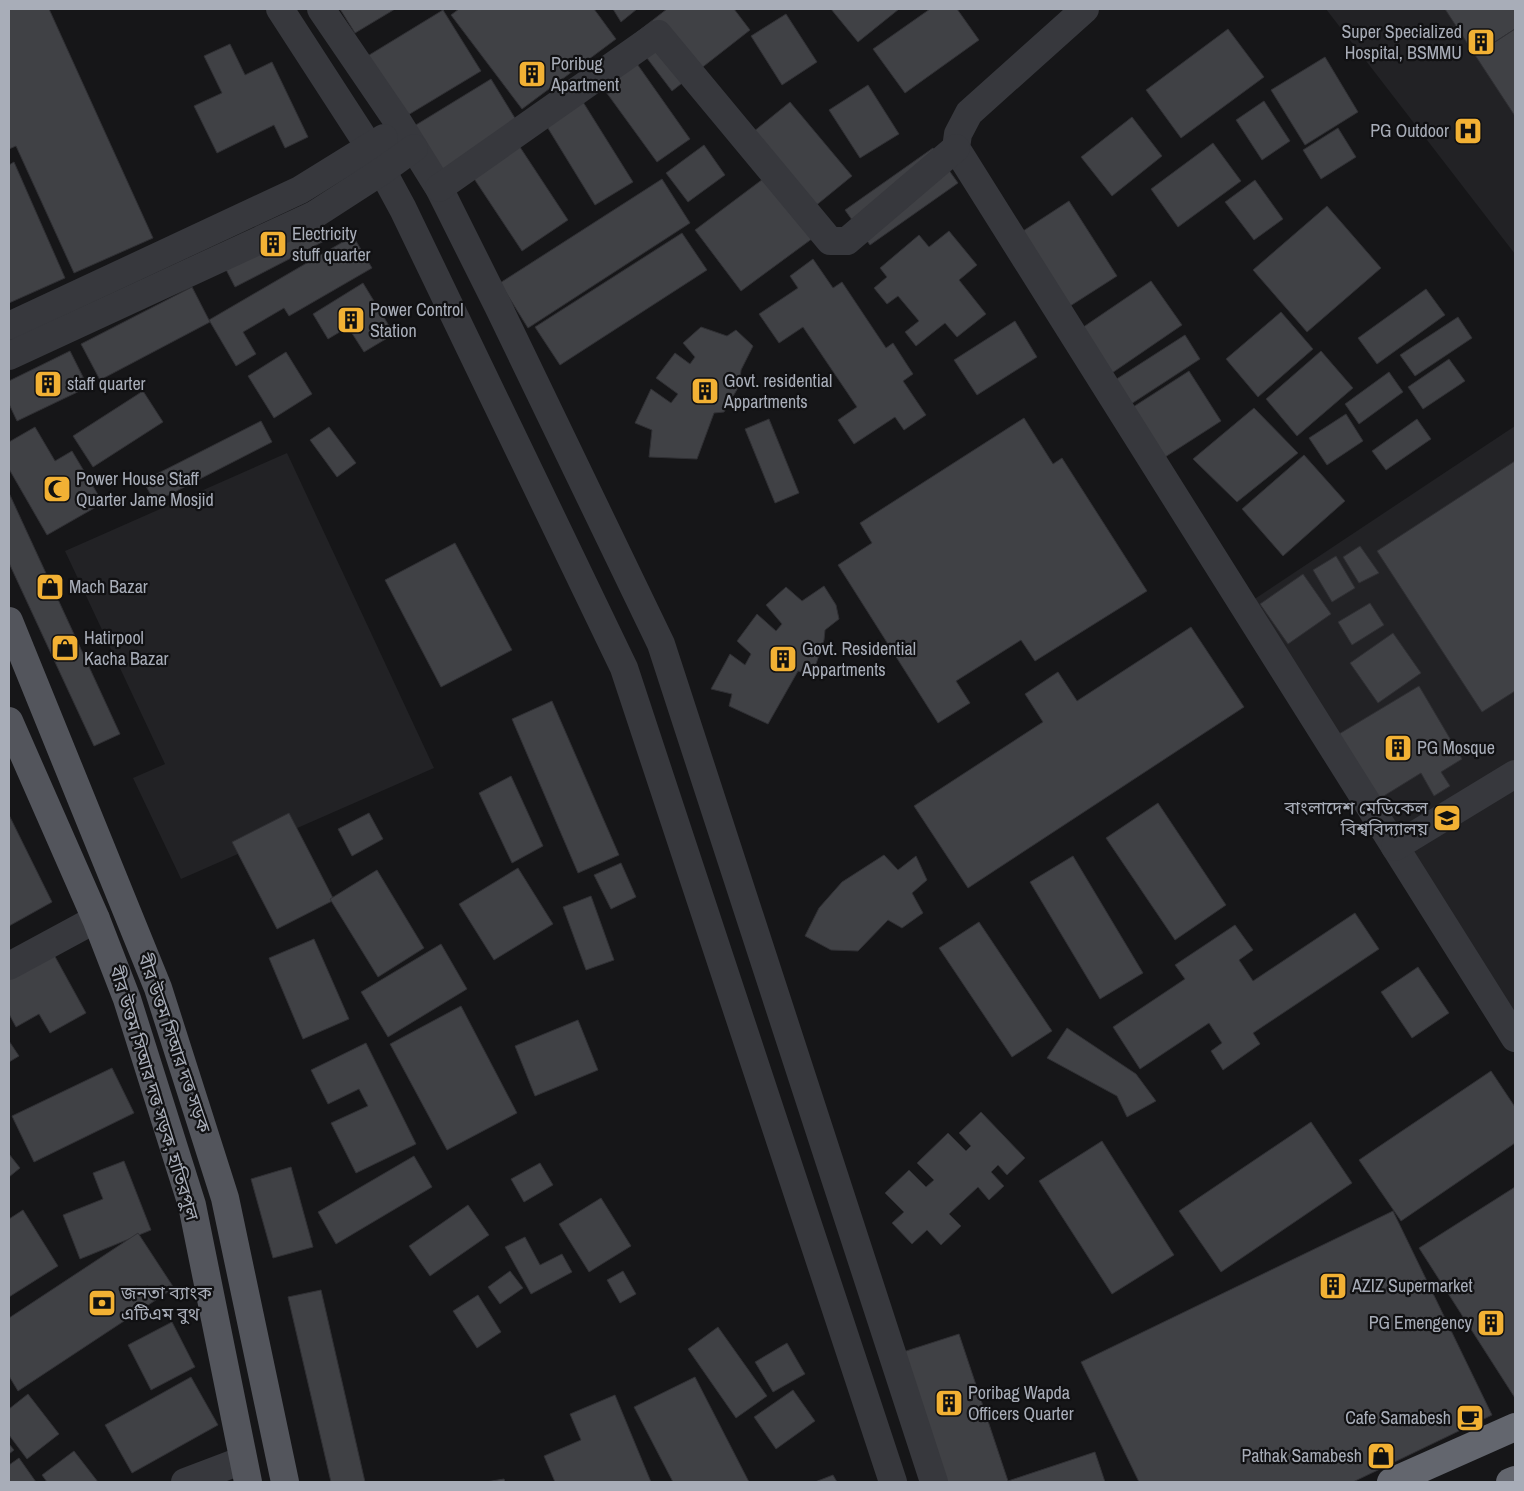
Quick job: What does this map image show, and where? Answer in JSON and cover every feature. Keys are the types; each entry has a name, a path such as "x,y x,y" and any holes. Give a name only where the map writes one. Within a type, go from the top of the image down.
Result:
{"highway":[{"path":"1391,1482 1515,1427"},
{"path":"1510,1482 1515,1480"}],"main road":[{"name":"বীর উত্তম সিআর দত্ত সড়ক","path":"9,621 158,988 193,1097 225,1198 285,1482"},
{"name":"বীর উত্তম সিআর দত্ত সড়ক, হাতিরপুল","path":"9,721 96,919 127,999 192,1206 246,1471"},
{"path":"161,1108 193,1097"}],"street":[{"path":"280,9 376,159 407,218 624,668 894,1482"},
{"path":"321,9 439,188 661,644 934,1482"},
{"path":"1085,9 969,113 958,134 956,148 1515,1038"},
{"path":"439,188 658,34 830,241 847,241 956,148"},
{"path":"9,356 314,215 376,159 407,137"},
{"path":"9,326 300,190 376,159"},
{"path":"647,740 688,726"},
{"path":"1395,847 1515,774"},
{"path":"9,966 96,919"},
{"path":"830,1292 868,1279"},
{"path":"185,1482 246,1471"}],"shaded area":[{"name":"PG Outdoor","path":"1326,9 1515,9 1515,254"},
{"name":"বাংলাদেশ মেডিকেল বিশ্ববিদ্যালয়","path":"1515,426 1515,1029 1244,606"},
{"path":"287,453 434,768 181,879 133,778 165,764 65,551"}],"building":[{"path":"9,9 49,9 153,238 74,273 16,146 9,149"},
{"path":"340,9 395,9 355,33"},
{"name":"Poribug Apartment","path":"459,9 594,9 616,39 522,109 451,15"},
{"path":"613,9 637,9 621,22"},
{"path":"667,9 734,9 750,30 672,91 631,37"},
{"path":"831,9 899,9 858,42"},
{"path":"930,9 957,9 979,40 905,93 873,49"},
{"name":"Super Specialized Hospital, BSMMU","path":"1445,9 1515,9 1515,29 1475,55"},
{"path":"443,10 481,71 403,118 366,57"},
{"path":"786,14 817,62 782,85 751,36"},
{"path":"1228,29 1264,77 1181,138 1146,90"},
{"path":"1515,29 1515,116 1475,55"},
{"path":"230,44 245,75 272,62 308,137 285,148 274,125 217,153 194,106 222,93 204,56"},
{"path":"1325,57 1358,112 1305,145 1271,90"},
{"path":"635,61 690,139 657,162 601,85"},
{"path":"491,79 521,128 441,177 411,128"},
{"path":"868,85 899,134 860,158 829,110"},
{"path":"1264,101 1290,141 1262,160 1236,120"},
{"path":"583,102 633,182 595,205 546,125"},
{"path":"790,102 852,176 814,207 753,132"},
{"path":"1132,117 1162,156 1112,196 1081,157"},
{"path":"1338,128 1356,157 1321,179 1303,150"},
{"path":"514,138 568,220 522,251 467,168"},
{"path":"1213,143 1241,181 1178,227 1151,189"},
{"path":"704,145 725,175 688,202 666,173"},
{"path":"933,148 958,183 870,245 845,210"},
{"path":"14,162 65,278 9,303 9,165"},
{"path":"767,176 813,238 741,291 695,230"},
{"path":"662,179 690,223 528,328 500,283"},
{"path":"1255,180 1283,219 1254,240 1225,202"},
{"path":"1069,201 1117,276 1067,308 1020,233"},
{"name":"Electricity stuff quarter","path":"310,202 328,239 235,287 216,250"},
{"path":"1327,206 1381,268 1307,332 1253,270"},
{"path":"949,231 977,265 959,280 986,314 957,337 945,323 916,346 905,332 919,321 898,296 887,304 874,288 887,277 880,268 919,235 929,247"},
{"path":"682,233 707,270 560,365 535,327"},
{"path":"353,236 372,268 289,316 284,308 243,332 256,354 236,366 209,320"},
{"path":"813,259 833,288 842,282 886,348 893,343 913,374 903,381 926,415 904,430 895,417 854,444 838,420 857,407 803,327 779,343 759,314 798,288 790,276"},
{"path":"1151,281 1182,325 1109,375 1079,330"},
{"name":"Power Control Station","path":"363,283 394,334 364,352 348,327 328,339 313,314"},
{"path":"192,287 210,322 100,380 81,344"},
{"path":"1426,289 1445,315 1377,364 1358,338"},
{"path":"1281,312 1313,349 1258,397 1226,359"},
{"path":"1458,317 1472,338 1415,376 1400,355"},
{"path":"1015,321 1037,357 977,395 954,360"},
{"name":"Govt. residential Appartments","path":"701,327 727,336 736,330 753,346 741,370 739,386 724,412 714,413 697,459 649,457 652,430 635,423 651,389 671,403 678,394 656,378 675,353 690,364 695,357 683,343"},
{"path":"1185,335 1200,359 1131,404 1115,380"},
{"name":"staff quarter","path":"70,351 88,387 17,421 9,404 9,381"},
{"path":"1321,351 1353,388 1297,436 1266,399"},
{"path":"286,352 312,394 274,418 248,376"},
{"path":"1449,359 1465,381 1423,409 1408,387"},
{"path":"1189,371 1221,421 1162,459 1130,409"},
{"path":"1389,372 1403,392 1359,424 1345,404"},
{"path":"143,391 163,422 93,467 73,436"},
{"path":"1254,408 1298,453 1237,502 1193,459"},
{"path":"1346,414 1363,441 1327,465 1309,438"},
{"path":"1024,418 1053,464 1062,458 1147,591 1035,661 1021,640 956,681 970,703 938,723 838,565 872,543 860,523"},
{"path":"769,419 799,493 775,503 745,429"},
{"path":"1417,419 1431,439 1386,470 1372,451"},
{"path":"261,421 272,442 155,502 143,481"},
{"name":"Power House Staff Quarter Jame Mosjid","path":"35,427 55,461 72,451 103,503 47,535 9,469 9,442"},
{"path":"329,427 356,463 337,477 310,440"},
{"path":"1304,455 1345,501 1283,556 1242,509"},
{"path":"1515,461 1515,691 1482,712 1377,551"},
{"name":"Hatirpool Kacha Bazar","path":"9,493 120,734 94,746 9,563"},
{"path":"455,543 512,650 441,687 385,580"},
{"path":"1360,546 1379,573 1359,583 1343,557"},
{"path":"1336,556 1355,588 1332,602 1313,570"},
{"path":"1303,574 1331,614 1288,644 1260,604"},
{"name":"Govt. Residential Appartments","path":"824,586 836,605 839,619 825,630 824,640 812,676 798,671 768,724 729,706 732,694 711,689 730,654 745,665 751,654 737,641 757,614 776,631 782,624 766,605 786,587 802,601"},
{"path":"1370,603 1384,625 1352,645 1338,622"},
{"path":"1191,627 1244,707 968,888 914,806 1043,722 1025,694 1058,672 1077,701"},
{"path":"1393,633 1421,673 1378,703 1350,663"},
{"name":"PG Mosque","path":"1419,686 1462,759 1441,772 1450,786 1434,796 1421,773 1374,802 1334,737"},
{"path":"552,701 619,855 578,873 512,719"},
{"path":"511,776 543,846 512,863 479,793"},
{"path":"1158,803 1226,905 1175,940 1106,838"},
{"path":"289,813 334,900 277,929 232,842"},
{"path":"369,813 383,839 352,856 338,829"},
{"path":"9,815 52,902 9,926"},
{"path":"884,855 898,870 916,856 927,880 912,893 923,913 902,928 888,920 858,951 831,950 805,936 819,908 842,882"},
{"path":"1073,856 1143,973 1100,999 1030,882"},
{"path":"621,863 636,897 611,909 594,875"},
{"path":"518,868 553,924 494,960 459,904"},
{"path":"377,870 424,948 378,977 330,899"},
{"path":"591,896 614,960 586,970 563,907"},
{"path":"1355,913 1379,949 1253,1033 1260,1044 1223,1070 1211,1051 1222,1043 1209,1023 1140,1069 1113,1027 1185,979 1175,965 1235,925 1253,950 1239,960 1253,981"},
{"path":"979,922 1052,1031 1012,1057 939,948"},
{"path":"314,939 349,1019 303,1039 269,958"},
{"path":"47,942 86,1013 50,1033 39,1014 16,1027 9,1014 9,964"},
{"path":"441,944 467,989 388,1037 361,992"},
{"path":"1418,967 1449,1013 1412,1038 1381,992"},
{"path":"461,1006 517,1113 447,1150 390,1044"},
{"path":"578,1020 598,1070 535,1096 515,1046"},
{"path":"1067,1028 1136,1074 1156,1101 1127,1117 1117,1096 1047,1058"},
{"path":"9,1041 19,1056 9,1062"},
{"path":"366,1043 416,1144 356,1173 331,1123 368,1106 359,1089 328,1104 311,1070"},
{"path":"112,1068 134,1113 34,1162 12,1116"},
{"path":"1491,1071 1515,1107 1515,1143 1401,1221 1359,1160"},
{"path":"981,1112 1025,1158 1007,1175 998,1165 991,1172 1004,1186 989,1200 978,1187 949,1214 961,1226 941,1245 927,1230 912,1244 892,1223 904,1212 885,1193 909,1170 926,1187 934,1180 917,1163 948,1133 966,1151 971,1146 959,1133"},
{"path":"1311,1122 1352,1183 1221,1272 1179,1211"},
{"path":"1102,1141 1174,1255 1112,1294 1039,1181"},
{"path":"9,1154 20,1168 9,1177"},
{"path":"414,1156 432,1187 336,1244 318,1212"},
{"path":"124,1161 151,1230 80,1259 63,1215 103,1199 93,1173"},
{"path":"540,1163 553,1185 524,1202 511,1179"},
{"path":"291,1167 313,1247 273,1258 251,1179"},
{"name":"PG Emengency","path":"1515,1187 1515,1398 1419,1248"},
{"path":"601,1198 631,1246 589,1272 559,1224"},
{"path":"468,1205 489,1235 430,1276 409,1246"},
{"path":"23,1210 58,1266 9,1297 9,1219"},
{"name":"AZIZ Supermarket","path":"1393,1211 1492,1415 1353,1482 1139,1482 1081,1362"},
{"path":"138,1233 174,1288 18,1391 9,1376 9,1318"},
{"path":"525,1237 540,1265 562,1254 572,1272 531,1294 505,1247"},
{"path":"510,1271 523,1288 500,1304 488,1287"},
{"path":"623,1271 636,1294 620,1303 607,1280"},
{"path":"321,1290 365,1482 331,1482 288,1297"},
{"path":"478,1295 501,1332 477,1348 453,1311"},
{"path":"172,1322 195,1367 151,1390 128,1345"},
{"path":"718,1327 767,1396 736,1418 688,1349"},
{"name":"Poribag Wapda Officers Quarter","path":"959,1334 1008,1481 1095,1452 1105,1482 943,1482 900,1353"},
{"path":"787,1343 805,1374 773,1392 755,1362"},
{"path":"191,1377 218,1425 132,1473 105,1425"},
{"path":"695,1377 749,1482 673,1482 634,1407"},
{"path":"793,1390 815,1421 776,1449 754,1417"},
{"path":"28,1394 59,1434 27,1459 9,1435 9,1409"},
{"path":"615,1395 651,1482 555,1482 544,1456 581,1440 570,1414"},
{"path":"9,1444 14,1450 9,1454"},
{"path":"74,1451 98,1482 47,1482 42,1475"},
{"path":"19,1458 36,1482 9,1482 9,1465"},
{"path":"833,1475 837,1482 815,1482"},
{"path":"504,1479 505,1482 486,1482"}],"place":[{"name":"Super Specialized Hospital, BSMMU","path":"1481,42"},
{"name":"Poribug Apartment","path":"532,74"},
{"name":"PG Outdoor","path":"1468,131"},
{"name":"Electricity stuff quarter","path":"273,244"},
{"name":"Power Control Station","path":"351,320"},
{"name":"staff quarter","path":"48,384"},
{"name":"Govt. residential Appartments","path":"705,391"},
{"name":"Power House Staff Quarter Jame Mosjid","path":"57,489"},
{"name":"Mach Bazar","path":"50,587"},
{"name":"Hatirpool Kacha Bazar","path":"65,648"},
{"name":"Govt. Residential Appartments","path":"783,659"},
{"name":"PG Mosque","path":"1398,748"},
{"name":"বাংলাদেশ মেডিকেল বিশ্ববিদ্যালয়","path":"1447,818"},
{"name":"AZIZ Supermarket","path":"1333,1286"},
{"name":"জনতা ব্যাংক এটিএম বুথ","path":"102,1303"},
{"name":"PG Emengency","path":"1491,1323"},
{"name":"Poribag Wapda Officers Quarter","path":"949,1403"},
{"name":"Cafe Samabesh","path":"1470,1418"},
{"name":"Pathak Samabesh","path":"1381,1456"}]}
